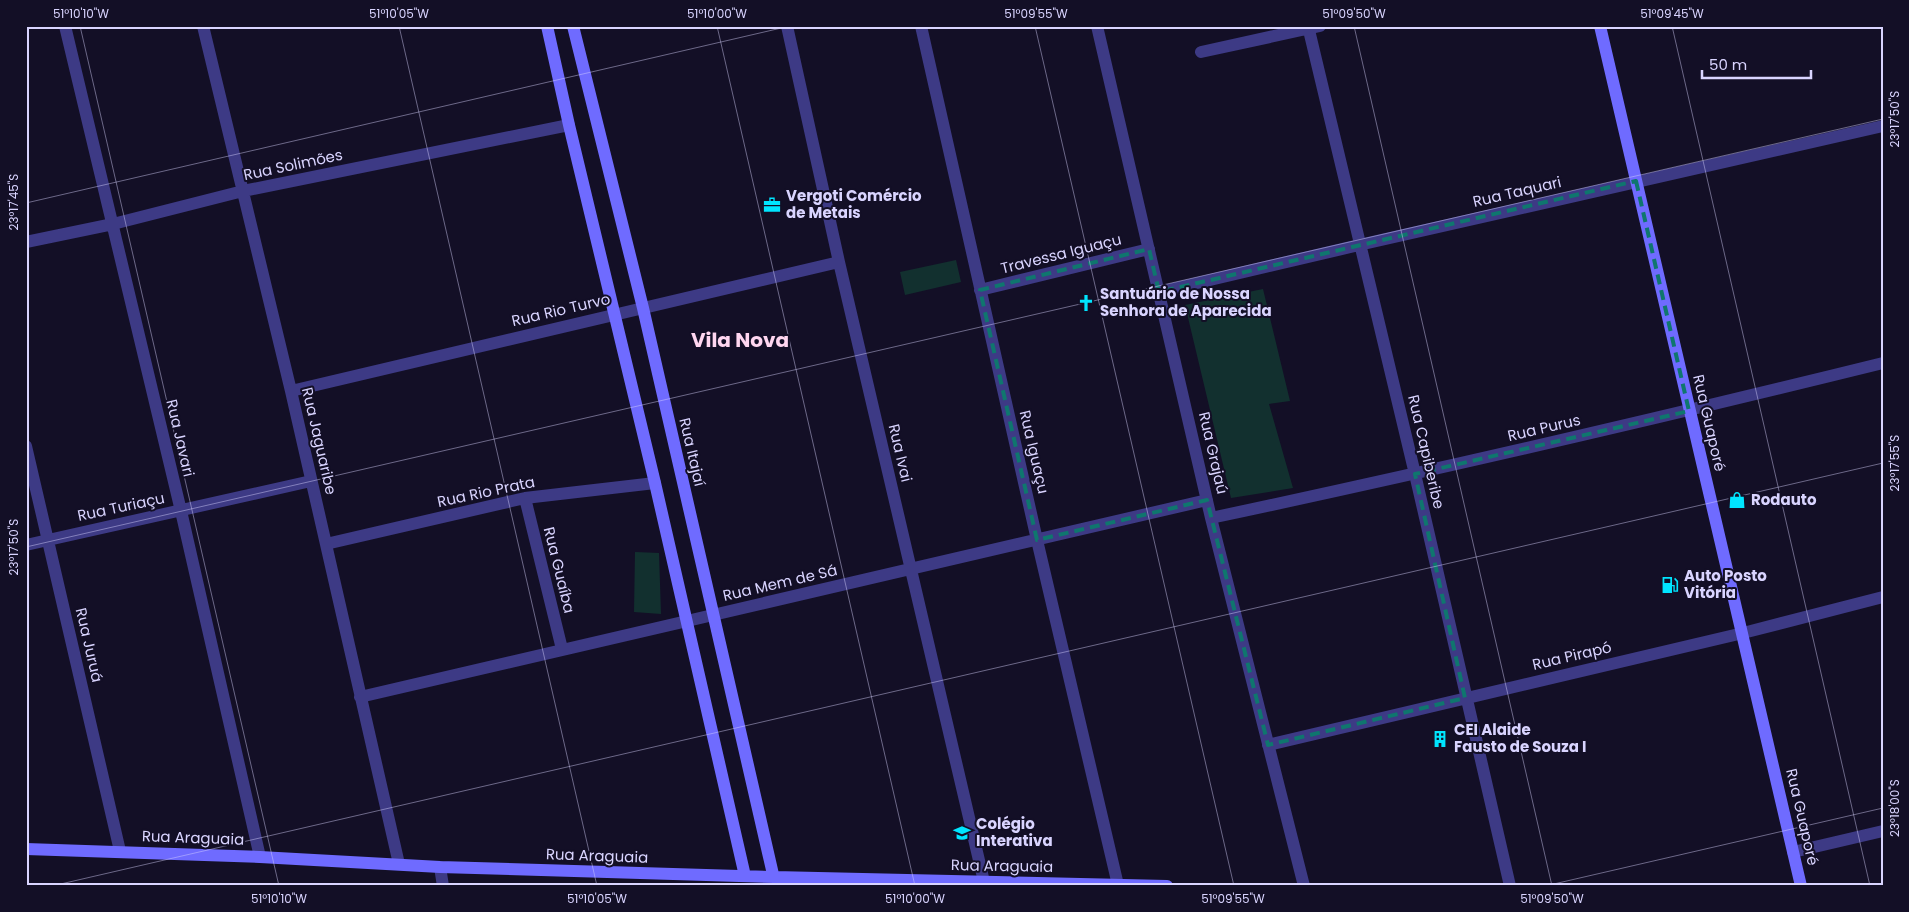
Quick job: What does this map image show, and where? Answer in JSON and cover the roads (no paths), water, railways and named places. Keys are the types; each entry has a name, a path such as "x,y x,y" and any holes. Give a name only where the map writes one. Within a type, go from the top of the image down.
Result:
{"street":[{"name":"Rua Javari","path":"65,26 181,511 260,857"},
{"name":"Rua Jaguaribe","path":"203,26 291,391 399,864"},
{"path":"547,26 746,876"},
{"name":"Rua Itajaí","path":"573,26 643,308 775,882"},
{"name":"Rua Ivai","path":"787,26 839,262 985,884"},
{"name":"Rua Iguaçu","path":"921,26 1037,540 1118,885"},
{"name":"Rua Grajaú","path":"1097,26 1207,500 1304,886"},
{"name":"Rua Guaporé","path":"1600,26 1801,886"},
{"path":"1200,52 1312,27"},
{"name":"Rua Capiberibe","path":"1312,27 1359,245 1415,474 1510,886"},
{"name":"Rua Solimões","path":"26,242 113,224 243,191 569,125"},
{"name":"Rua Taquari","path":"1159,292 1636,181 1883,126"},
{"name":"Travessa Iguaçu","path":"980,290 1149,249"},
{"name":"Rua Rio Turvo","path":"291,391 839,262"},
{"name":"Rua Purus","path":"1212,518 1689,411 1883,363"},
{"name":"Rua Juruá","path":"26,446 120,851"},
{"name":"Rua Turiaçu","path":"26,545 311,480"},
{"name":"Rua Rio Prata","path":"326,544 525,498 655,482"},
{"name":"Rua Guaíba","path":"525,498 562,650"},
{"name":"Rua Mem de Sá","path":"360,697 1207,500"},
{"name":"Rua Pirapó","path":"1268,745 1743,633 1883,597"},
{"path":"1793,852 1883,831"},
{"name":"Rua Araguaia","path":"26,850 120,851 440,867 746,876 775,882 1167,886"},
{"path":"440,867 443,886"}],"place":[{"name":"Vergoti Comércio de Metais","path":"772,205"},
{"name":"Santuário de Nossa Senhora de Aparecida","path":"1086,303"},
{"name":"Rodauto","path":"1737,500"},
{"name":"Auto Posto Vitória","path":"1670,585"},
{"name":"CEI Alaide Fausto de Souza I","path":"1440,739"},
{"name":"Colégio Interativa","path":"962,833"}],"district":[{"name":"Vila Nova","path":"740,340"}]}
